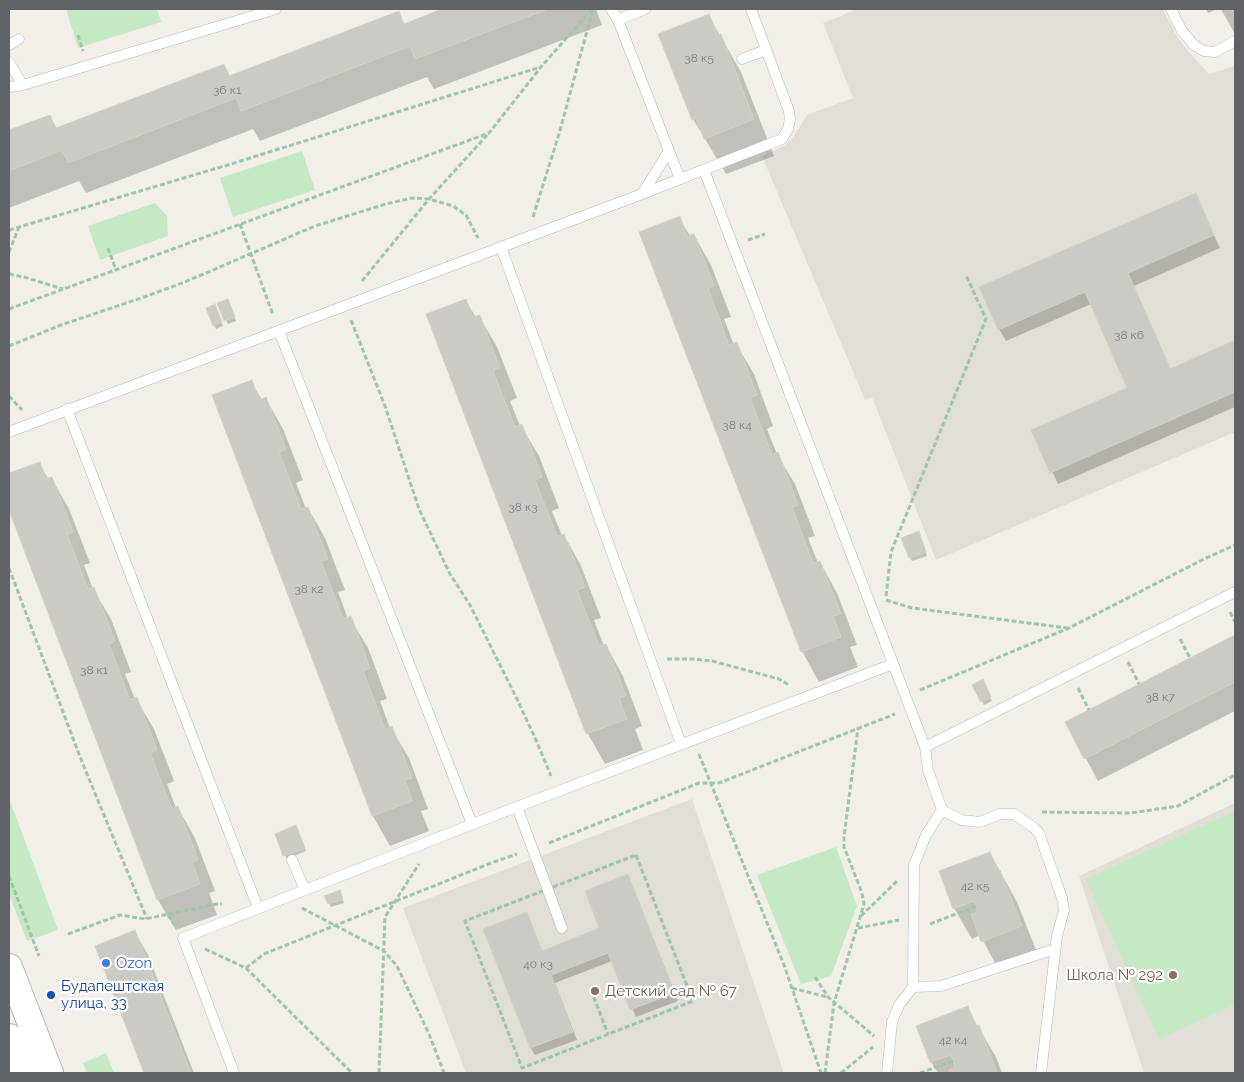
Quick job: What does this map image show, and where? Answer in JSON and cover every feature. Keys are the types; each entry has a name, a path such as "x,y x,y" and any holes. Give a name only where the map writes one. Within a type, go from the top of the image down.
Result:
{"street":[{"path":"9,967 36,1071"},
{"path":"9,1037 36,1071"}],"lane":[{"path":"9,87 23,85 276,9"},
{"path":"611,9 618,20 680,179"},
{"path":"618,20 645,9"},
{"path":"9,432 526,238 782,139 788,129 789,111 751,9"},
{"path":"1171,9 1182,31 1194,45 1204,51 1215,52 1235,41"},
{"path":"9,45 18,38"},
{"path":"742,59 766,50"},
{"path":"9,62 23,85"},
{"path":"642,194 669,151"},
{"path":"704,170 925,747 928,770 942,810 961,820 980,822 1000,814 1014,814 1033,827 1038,833 1062,898 1064,910 1055,948 1041,1073"},
{"path":"501,247 681,744"},
{"path":"279,331 472,824"},
{"path":"67,409 258,908"},
{"path":"925,747 1235,592"},
{"path":"234,1073 183,938 472,824 893,664"},
{"path":"517,807 562,928"},
{"path":"887,1073 885,1042 899,1005 913,987 914,865 926,835 942,810"},
{"path":"292,860 305,890"},
{"path":"913,987 941,986 1055,948"}],"path":[{"path":"345,306 351,294 429,199 488,134 541,67 592,9"},
{"path":"526,238 559,134 591,19 592,9"},
{"path":"9,230 241,161 541,67"},
{"path":"9,309 488,134"},
{"path":"9,346 61,325 144,297 251,254 314,226 412,198 429,199 453,206 466,215 486,253"},
{"path":"240,224 279,331"},
{"path":"9,252 19,227"},
{"path":"108,248 116,270"},
{"path":"9,274 63,290"},
{"path":"882,634 891,552 986,319 966,275"},
{"path":"354,327 385,406 419,509 450,574 470,605 516,697 554,784"},
{"path":"905,696 1069,628 1235,545"},
{"path":"9,568 80,757 147,919"},
{"path":"885,600 912,608 1069,628"},
{"path":"1172,624 1190,658"},
{"path":"1122,649 1139,684"},
{"path":"666,659 712,661 779,679 791,687"},
{"path":"1071,674 1089,710"},
{"path":"246,968 264,954 491,863 699,784 719,783 910,708"},
{"path":"823,1073 834,1003 864,904 844,847 858,728"},
{"path":"693,740 743,862 823,1073"},
{"path":"1014,814 1042,812 1131,813 1178,806 1235,775"},
{"path":"379,1073 385,917 435,839"},
{"path":"636,855 693,1001 608,1034 522,1068 465,921 636,855"},
{"path":"861,917 914,865"},
{"path":"9,876 39,956"},
{"path":"284,898 384,950 402,974 444,1073"},
{"path":"68,934 120,915 147,919 218,904 258,908"},
{"path":"913,930 976,906"},
{"path":"168,916 183,938 246,968 352,1073"},
{"path":"858,928 914,917"},
{"path":"815,977 834,1003 872,1035 885,1042 841,1073"},
{"path":"792,988 828,997"},
{"path":"591,990 608,1034"},
{"path":"920,1073 953,1061"}],"shaded area":[{"path":"858,9 1163,9 1175,33 1209,74 1235,66 1235,432 936,560 872,397 865,400 762,156 784,146 794,136 807,115 853,98 823,23"},
{"name":"Детский сад № 67","path":"692,799 784,1073 466,1073 403,908"},
{"name":"Школа № 292","path":"1235,803 1235,1073 1144,1073 1079,876"}],"green space":[{"path":"66,9 157,9 161,22 78,48"},
{"path":"302,151 315,190 233,217 220,178"},
{"path":"155,203 167,216 168,236 100,260 88,226"},
{"path":"9,798 58,930 27,941 9,894"},
{"name":"Школа № 292","path":"1235,811 1235,1004 1159,1039 1086,879"},
{"path":"836,847 857,906 831,976 801,984 757,875"},
{"path":"106,1053 114,1073 87,1073 83,1063"}],"building":[{"path":"442,9 548,9 415,59 410,46 241,111 236,98 68,163 62,150 9,171 9,130 50,115 56,128 224,64 229,76 399,11 404,24"},
{"path":"709,14 718,35 721,34 754,119 704,139 696,118 692,120 658,34"},
{"path":"1196,193 1214,235 1128,273 1170,369 1235,340 1235,392 1050,473 1031,430 1127,388 1085,292 998,330 979,287"},
{"path":"680,216 687,236 694,234 714,286 708,289 729,345 737,342 757,395 750,398 772,455 778,452 798,505 792,507 813,563 820,561 841,614 833,616 841,637 801,652 639,232"},
{"path":"228,299 235,317 224,321 217,303"},
{"path":"466,299 473,317 480,315 500,368 493,371 515,427 522,424 542,477 535,480 557,536 564,534 585,587 577,590 599,646 606,644 626,696 619,698 627,719 586,734 426,314"},
{"path":"215,304 222,322 213,326 206,308"},
{"path":"252,380 259,400 266,397 286,449 279,452 301,509 308,507 328,559 321,561 343,619 351,616 370,668 363,671 385,729 392,726 412,778 405,780 412,801 372,816 212,395"},
{"path":"40,462 46,479 52,477 73,532 67,534 88,589 94,587 115,641 109,644 130,700 137,697 157,750 150,753 172,809 178,806 198,860 192,862 200,884 157,900 9,510 9,473"},
{"path":"919,531 926,552 909,558 901,538"},
{"path":"1235,635 1235,682 1084,759 1065,722"},
{"path":"983,679 991,697 981,702 972,685"},
{"path":"296,825 305,848 283,856 275,834"},
{"path":"990,852 998,871 1000,870 1022,926 981,942 971,914 978,912 974,901 953,909 939,871"},
{"path":"628,874 674,993 630,1010 608,953 551,975 573,1032 530,1048 483,929 527,912 542,951 599,928 585,891"},
{"path":"340,890 343,899 328,904 324,896"},
{"path":"135,930 191,1073 144,1073 95,946"},
{"path":"968,1006 976,1026 979,1025 997,1073 950,1073 949,1070 955,1067 951,1055 930,1062 916,1026"}],"place":[{"name":"Ozon","path":"106,963"},
{"name":"Школа № 292","path":"1173,975"},
{"name":"Детский сад № 67","path":"595,991"},
{"name":"Будапештская улица, 33","path":"51,995"}]}
